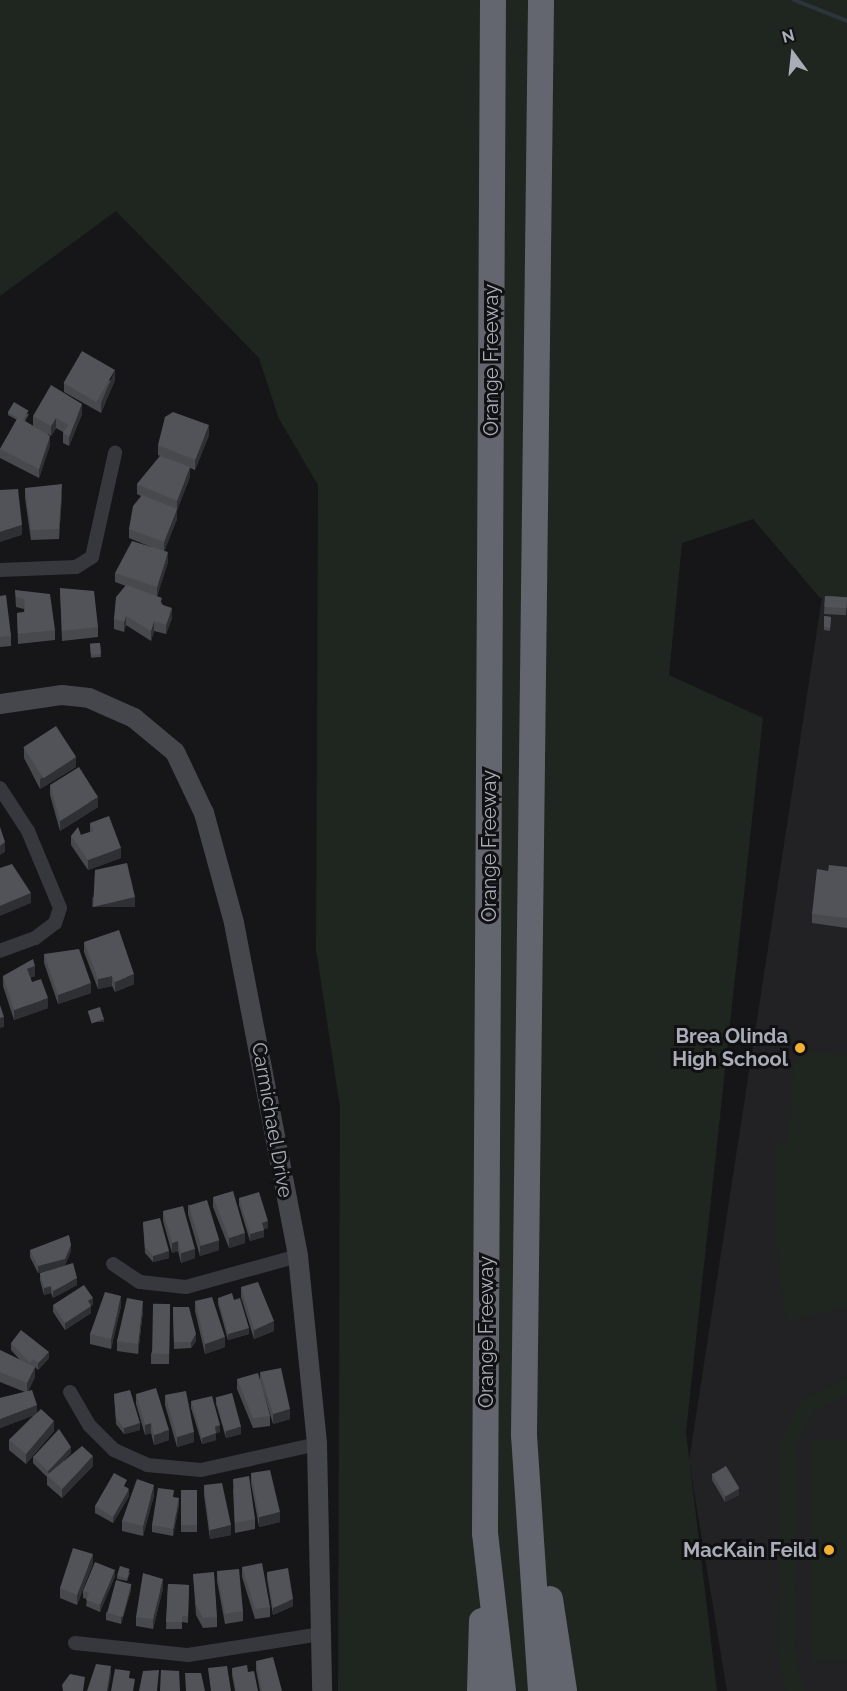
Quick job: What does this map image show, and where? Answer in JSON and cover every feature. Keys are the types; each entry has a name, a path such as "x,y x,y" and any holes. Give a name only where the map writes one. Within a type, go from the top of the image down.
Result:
{"highway":[{"name":"Orange Freeway","path":"493,0 485,1533 503,1691"},
{"name":"Orange Freeway","path":"541,0 524,1435 541,1691"},
{"path":"524,1435 564,1691"},
{"path":"480,1691 485,1533"}],"street":[{"path":"0,570 76,567 92,557 115,453"},
{"name":"Carmichael Drive","path":"0,704 62,695 108,706 156,735 194,783 234,922 298,1256 317,1444 322,1691"},
{"path":"0,788 33,840 60,908 55,923 35,938 0,951"},
{"path":"113,1264 140,1282 186,1287 298,1256"},
{"path":"70,1392 90,1426 114,1450 147,1465 201,1470 317,1444"},
{"path":"75,1643 188,1655 321,1634"}],"shaded area":[{"path":"0,0 847,0 847,600 820,598 753,519 682,543 669,675 763,718 686,1432 717,1691 338,1691 340,1107 316,949 318,485 279,419 259,358 116,211 0,296"},
{"name":"Brea Olinda High School","path":"825,578 847,579 847,1691 727,1691 689,1461"},
{"path":"807,1052 847,1054 847,1307 786,1322 776,1242 776,1143 788,1145 794,1063"},
{"path":"847,1377 847,1394 814,1412 796,1448 795,1656 805,1691 786,1691 778,1656 779,1445 802,1400"},
{"name":"MacKain Feild","path":"811,1440 847,1440 847,1661 811,1661"}],"building":[{"path":"82,351 115,370 96,402 64,383"},
{"path":"51,385 82,404 69,437 63,433 68,425 56,418 51,426 33,416"},
{"path":"14,402 29,411 22,421 8,412"},
{"path":"173,412 209,425 195,460 158,445 165,417"},
{"path":"18,417 50,436 39,469 0,449"},
{"path":"160,456 190,467 177,501 137,484"},
{"path":"62,484 59,529 31,530 25,488"},
{"path":"18,489 22,525 0,532 0,490"},
{"path":"142,495 177,509 164,542 129,529 133,506"},
{"path":"132,541 168,552 157,587 115,573"},
{"path":"126,585 162,598 160,604 172,608 166,625 154,621 151,631 126,616 124,622 114,619 116,597"},
{"path":"60,588 94,591 98,627 62,631"},
{"path":"15,590 50,594 55,630 18,634 17,613 25,612 24,599 16,597"},
{"path":"6,595 11,636 0,637 0,596"},
{"path":"825,596 847,597 846,608 824,607"},
{"path":"824,616 831,617 830,628 824,627"},
{"path":"100,643 101,654 91,655 90,644"},
{"path":"56,726 76,757 43,778 23,747"},
{"path":"79,767 98,797 60,821 50,785"},
{"path":"109,816 121,848 88,860 71,836 78,827 81,835 93,831 90,823"},
{"path":"0,827 5,842 0,846"},
{"path":"127,863 135,897 93,907 95,870"},
{"path":"12,864 31,893 0,906 0,868"},
{"path":"829,865 847,867 847,918 812,914 817,869 828,871"},
{"path":"119,930 134,974 115,982 112,976 98,979 84,942"},
{"path":"79,949 91,983 58,995 44,954"},
{"path":"33,959 35,966 27,969 32,982 41,979 48,998 14,1010 3,976"},
{"path":"0,1005 4,1017 0,1018"},
{"path":"100,1007 104,1019 92,1023 88,1011"},
{"path":"233,1191 245,1233 229,1238 213,1197"},
{"path":"259,1192 268,1221 262,1223 264,1230 250,1234 239,1198"},
{"path":"207,1200 219,1240 201,1246 189,1206"},
{"path":"183,1206 195,1249 181,1253 178,1241 172,1243 163,1211"},
{"path":"160,1218 169,1251 153,1256 145,1247 143,1222"},
{"path":"69,1235 71,1245 65,1259 38,1266 30,1250"},
{"path":"73,1263 77,1278 53,1291 51,1286 44,1288 40,1273"},
{"path":"258,1282 274,1321 254,1330 241,1287"},
{"path":"84,1285 93,1298 88,1301 91,1306 65,1323 53,1305"},
{"path":"105,1292 121,1296 111,1339 90,1334"},
{"path":"232,1293 234,1300 240,1298 249,1328 228,1334 218,1298"},
{"path":"212,1297 225,1337 205,1344 195,1301"},
{"path":"127,1298 143,1301 138,1344 117,1341"},
{"path":"153,1304 170,1304 169,1354 152,1354"},
{"path":"173,1307 189,1307 196,1334 191,1342 174,1342"},
{"path":"21,1330 49,1352 38,1363 33,1359 30,1363 11,1343"},
{"path":"0,1350 35,1367 27,1383 0,1372"},
{"path":"281,1368 290,1409 273,1414 260,1372"},
{"path":"258,1373 270,1416 253,1418 237,1379"},
{"path":"156,1388 169,1430 154,1435 151,1423 145,1425 136,1394"},
{"path":"32,1390 37,1405 0,1419 0,1398"},
{"path":"130,1390 140,1423 124,1428 116,1418 114,1394"},
{"path":"186,1391 194,1432 177,1437 165,1395"},
{"path":"232,1393 241,1427 225,1431 216,1397"},
{"path":"212,1396 220,1425 215,1427 216,1433 202,1438 191,1401"},
{"path":"41,1409 54,1421 26,1454 9,1440"},
{"path":"59,1429 71,1447 48,1471 33,1457"},
{"path":"82,1446 93,1456 62,1489 47,1475"},
{"path":"726,1466 739,1488 726,1497 712,1474"},
{"path":"270,1470 280,1512 259,1517 251,1473"},
{"path":"114,1473 127,1480 124,1486 129,1489 113,1517 95,1506"},
{"path":"249,1476 255,1519 235,1523 233,1479"},
{"path":"137,1479 154,1485 143,1526 122,1521"},
{"path":"222,1483 231,1525 210,1530 204,1485"},
{"path":"158,1488 174,1490 173,1497 179,1498 173,1529 152,1525"},
{"path":"181,1490 197,1490 197,1525 181,1525"},
{"path":"73,1548 93,1554 77,1595 60,1588"},
{"path":"95,1562 115,1570 100,1605 86,1600 89,1593 83,1591"},
{"path":"262,1563 270,1607 255,1609 242,1567"},
{"path":"120,1566 130,1569 127,1578 117,1576"},
{"path":"288,1568 293,1599 273,1608 267,1572"},
{"path":"239,1569 243,1611 225,1614 217,1571"},
{"path":"214,1572 217,1617 203,1618 196,1605 193,1574"},
{"path":"143,1573 163,1579 153,1619 136,1617"},
{"path":"116,1580 131,1584 123,1617 107,1613"},
{"path":"168,1584 189,1585 188,1616 182,1616 182,1622 166,1622"},
{"path":"273,1657 282,1691 262,1691 256,1661"},
{"path":"96,1664 111,1666 107,1691 87,1691"},
{"path":"247,1665 248,1672 254,1671 258,1691 236,1691 232,1668"},
{"path":"227,1666 231,1691 211,1691 208,1668"},
{"path":"115,1669 130,1671 129,1678 135,1679 133,1691 111,1691"},
{"path":"159,1670 157,1691 139,1691 143,1671"},
{"path":"161,1670 179,1671 180,1691 160,1691"},
{"path":"185,1673 201,1673 205,1691 186,1691"},
{"path":"70,1674 85,1677 83,1691 63,1691 62,1685"}],"waterway":[{"path":"794,0 847,21"}],"place":[{"name":"Brea Olinda High School","path":"800,1048"},
{"name":"MacKain Feild","path":"829,1550"}]}
